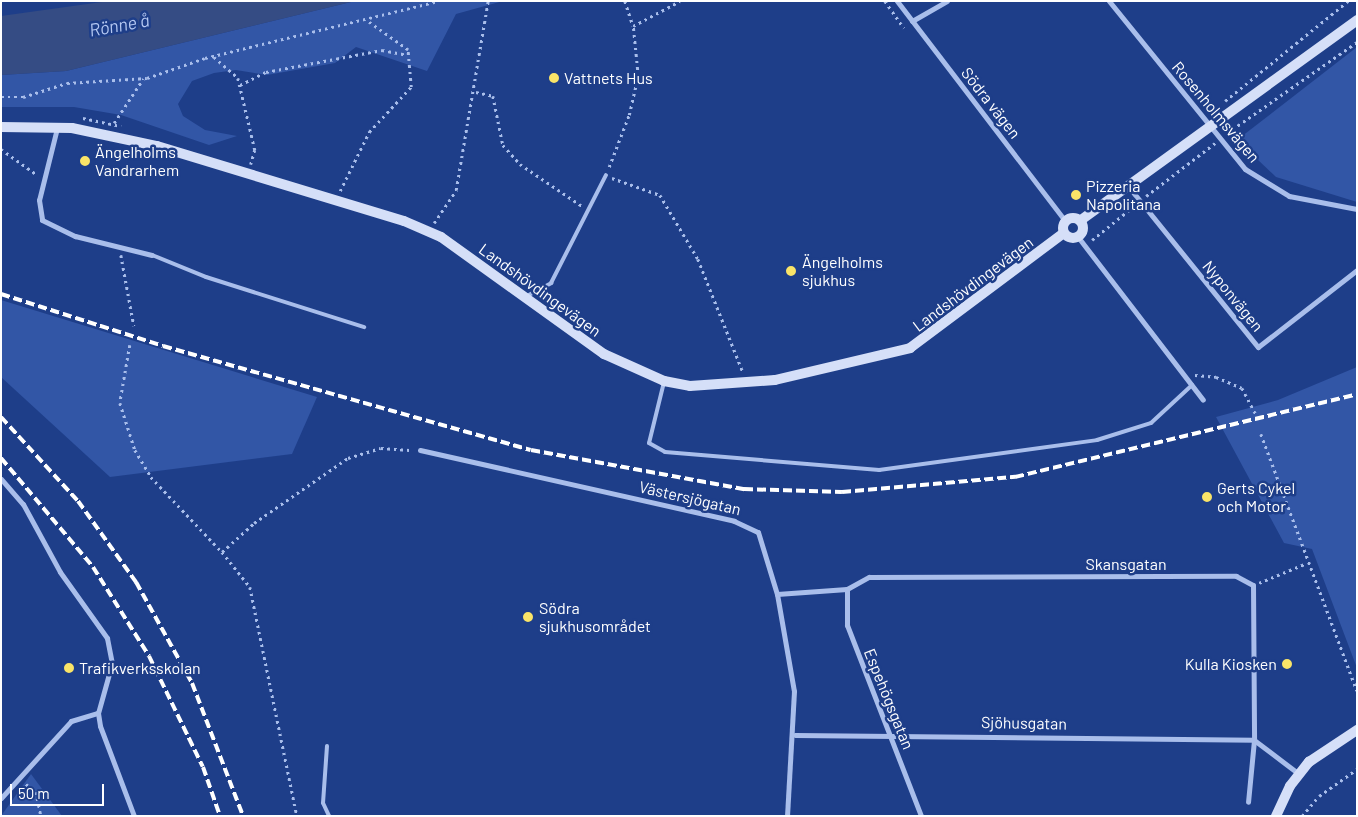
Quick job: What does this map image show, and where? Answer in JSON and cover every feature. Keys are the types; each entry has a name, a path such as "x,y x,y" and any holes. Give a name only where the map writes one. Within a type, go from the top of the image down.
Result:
{"street":[{"name":"Södra vägen","path":"897,1 1065,221"},
{"path":"912,21 947,1"},
{"name":"Rosenholmsvägen","path":"1109,1 1207,125 1245,169 1272,187 1308,202 1357,209"},
{"path":"1203,400 1078,237 1064,233 1065,221 1081,220 1207,125 1357,20"},
{"path":"57,127 38,206 42,220 76,236 152,255"},
{"name":"Landshövdingevägen","path":"1,128 57,127 157,146 250,169 338,197 441,236 524,299 604,354 664,381 690,386 739,384 894,354 950,322 1064,233"},
{"name":"Nyponvägen","path":"1128,186 1258,347 1357,270"},
{"path":"1078,237 1084,230 1081,220"},
{"name":"Västersjögatan","path":"420,450 746,524 763,542 790,654 794,735 787,816"},
{"path":"1,479 24,504 60,572 107,638 112,664 98,713 134,816"},
{"name":"Skansgatan","path":"847,589 870,577 1236,576 1253,586"},
{"path":"1248,802 1254,740 1253,586"},
{"path":"777,594 847,589"},
{"name":"Espehögsgatan","path":"847,589 848,625 921,816"},
{"path":"1,798 71,721 98,713"},
{"path":"1276,816 1299,774 1320,753 1357,730"},
{"name":"Sjöhusgatan","path":"794,735 888,733 1254,740"},
{"path":"1254,740 1299,774"}],"lane":[{"path":"524,299 551,283 606,175"},
{"path":"152,255 206,277 364,327"},
{"path":"664,381 649,443 665,452 879,470 1097,440 1151,423 1192,385"},
{"path":"327,746 322,803 329,816"}],"path":[{"path":"1,97 23,97 67,83 144,78 214,56 438,1"},
{"path":"434,223 456,190 476,92 488,1"},
{"path":"625,1 633,26 638,76 629,115 606,175 660,195 698,259 744,374"},
{"path":"633,26 680,1"},
{"path":"885,1 904,28"},
{"path":"338,197 347,169 369,132 411,87 408,50 366,20"},
{"path":"240,85 266,72 382,50 408,55"},
{"path":"214,56 240,85 255,150 250,169"},
{"path":"114,123 144,78"},
{"path":"476,92 493,96 502,145 520,164 587,210"},
{"path":"103,120 132,129"},
{"path":"1,149 44,178"},
{"path":"242,163 250,169 260,169"},
{"path":"330,191 338,197 348,196"},
{"path":"426,220 441,225"},
{"path":"116,245 134,326"},
{"path":"130,345 120,402 135,450 152,477 222,552 250,587 297,816"},
{"path":"736,376 754,372"},
{"path":"1184,374 1216,376 1235,384 1248,394 1257,416"},
{"path":"1261,434 1307,563 1357,690"},
{"path":"222,552 254,522 348,458 381,448 420,450"},
{"path":"1253,586 1307,563"},
{"path":"1302,816 1318,796 1357,769"},
{"path":"19,778 36,792 41,816"}],"shaded area":[{"path":"355,1 503,1 456,14 427,71 356,47 335,63 267,75 236,70 214,73 192,81 178,104 183,116 205,130 237,136 209,145 121,115 74,107 1,107 1,75 66,71"},
{"path":"1357,47 1357,202 1276,177 1237,140"},
{"path":"1,300 317,397 292,454 110,477 1,377"},
{"path":"1357,367 1357,668 1312,549 1284,543 1216,417 1278,400"},
{"path":"31,774 62,816 1,816"}],"water":[{"name":"Rönne å","path":"109,1 355,1 66,71 1,75 1,16"}],"railway":[{"path":"1,294 163,346 531,450 744,489 842,492 1015,477 1357,394"},
{"path":"1,417 78,501 136,582 192,683 243,816"},
{"path":"1,458 93,567 149,656 203,767 220,816"}],"place":[{"name":"Vattnets Hus","path":"554,78"},
{"name":"Ängelholms Vandrarhem","path":"85,161"},
{"name":"Pizzeria Napolitana","path":"1076,195"},
{"name":"Ängelholms sjukhus","path":"791,271"},
{"name":"Gerts Cykel och Motor","path":"1207,497"},
{"name":"Södra sjukhusområdet","path":"528,617"},
{"name":"Kulla Kiosken","path":"1287,664"},
{"name":"Trafikverksskolan","path":"69,668"}]}
